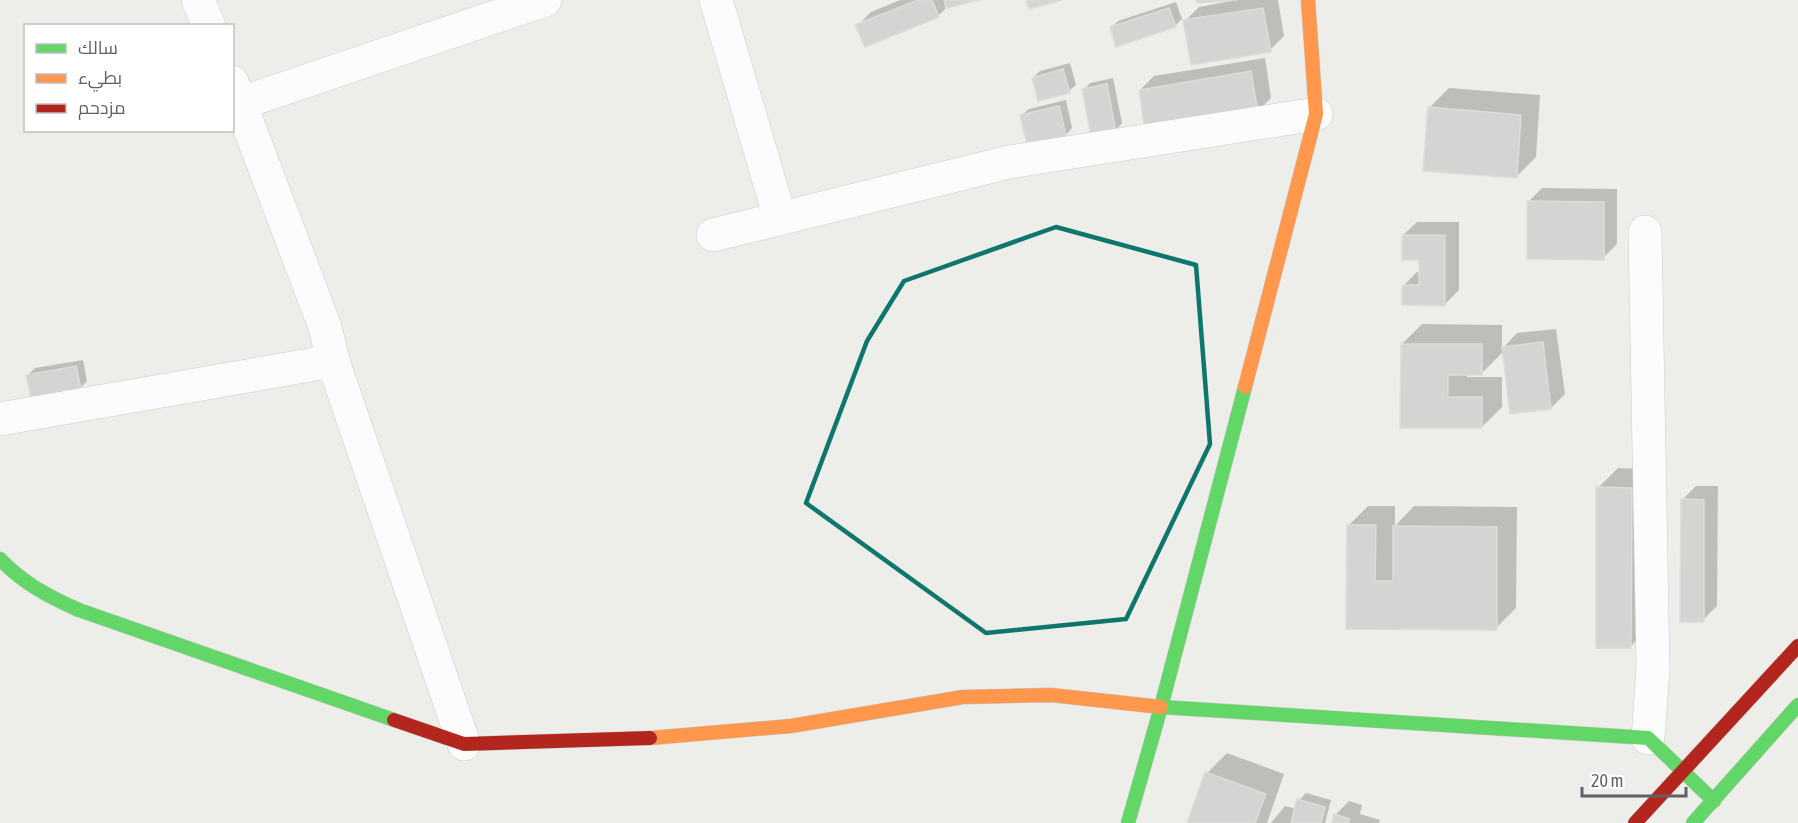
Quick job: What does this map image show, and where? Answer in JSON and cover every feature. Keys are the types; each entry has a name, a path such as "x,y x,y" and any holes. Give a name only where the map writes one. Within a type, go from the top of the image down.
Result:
{"street":[{"path":"198,0 208,24"},
{"path":"465,744 333,361 325,327 237,92 545,0"},
{"path":"716,0 780,218"},
{"path":"1128,823 1161,707 1316,114 1308,0"},
{"path":"713,235 1009,162 1316,114"},
{"path":"1645,232 1653,668 1648,738"},
{"path":"0,419 333,361"},
{"path":"0,559 11,572 56,601 465,744 606,741 690,736 780,727 963,697 1051,695 1161,707 1648,738 1713,801"},
{"path":"1635,823 1798,646"},
{"path":"1693,823 1798,705"}],"highlighted area":[{"path":"1056,227 1196,265 1210,444 1126,619 986,633 806,503 867,341 904,281"}],"building":[{"path":"918,0 932,0 939,17 865,47 855,25"},
{"path":"944,0 980,0 946,8"},
{"path":"1026,0 1062,0 1029,9"},
{"path":"1196,0 1237,0 1197,3"},
{"path":"1169,8 1176,27 1116,47 1110,27"},
{"path":"1263,8 1271,52 1191,65 1183,20"},
{"path":"1063,69 1070,93 1038,101 1032,78"},
{"path":"1251,71 1258,113 1145,131 1139,90"},
{"path":"1107,84 1116,132 1091,136 1082,89"},
{"path":"1059,106 1066,136 1027,145 1020,115"},
{"path":"1428,107 1521,115 1517,178 1423,171"},
{"path":"1527,201 1604,202 1604,260 1527,259"},
{"path":"1402,235 1445,235 1445,306 1402,305 1402,285 1419,285 1419,260 1402,260"},
{"path":"1543,342 1551,409 1510,414 1502,347"},
{"path":"1401,344 1482,344 1482,375 1448,375 1448,397 1482,397 1482,428 1400,428"},
{"path":"76,366 81,389 31,398 26,375"},
{"path":"1596,487 1632,488 1631,648 1596,648"},
{"path":"1681,499 1704,500 1704,622 1680,622"},
{"path":"1347,525 1376,525 1375,581 1393,581 1393,526 1497,527 1497,630 1346,629"},
{"path":"1205,772 1266,794 1255,823 1187,823"},
{"path":"1297,799 1325,807 1321,823 1291,823"},
{"path":"1334,814 1350,819 1348,823 1332,823"}],"traffic: fast":[{"path":"1128,823 1161,707 1245,387"},
{"path":"0,559 37,589 79,610 394,720"},
{"path":"1693,823 1798,705"},
{"path":"1161,707 1648,738 1714,801"}],"traffic: slow":[{"path":"1245,387 1316,114 1308,0"},
{"path":"650,738 791,726 963,697 1051,695 1161,707"}],"traffic: jam":[{"path":"1635,823 1798,646"},
{"path":"394,720 464,744 650,738"}]}
